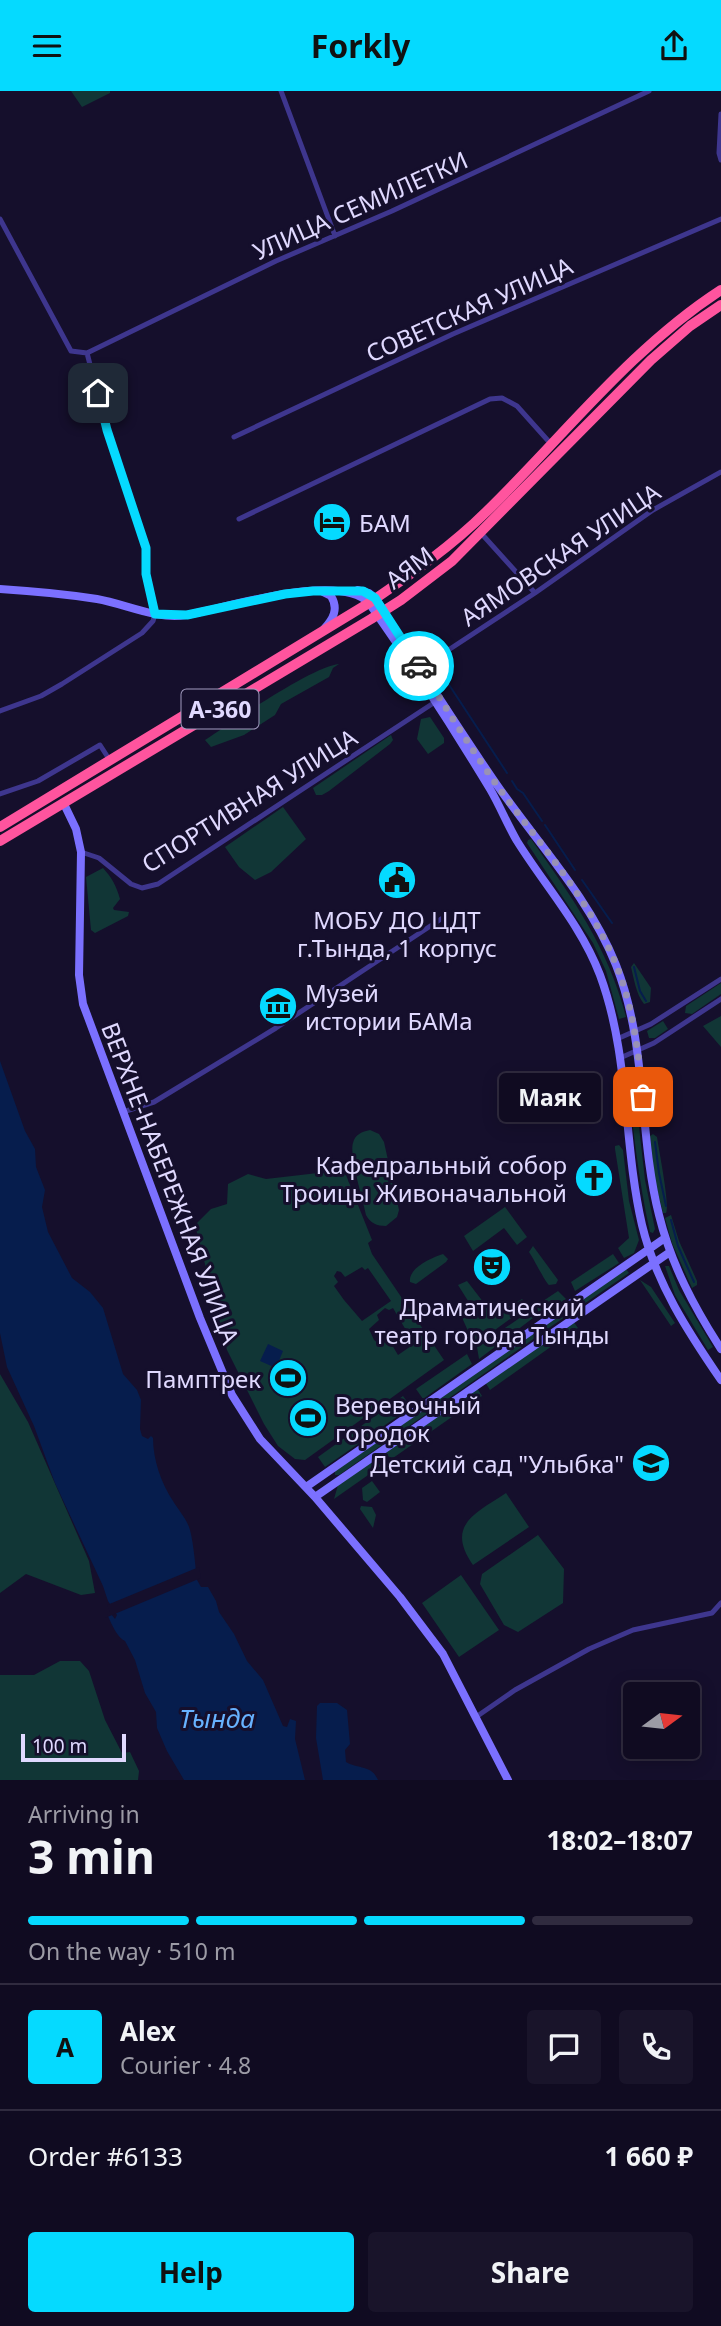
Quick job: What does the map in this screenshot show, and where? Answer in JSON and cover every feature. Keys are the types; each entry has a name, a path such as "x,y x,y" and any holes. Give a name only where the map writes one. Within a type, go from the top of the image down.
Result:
{"highway":[{"name":"АЯМ","path":"0,827 324,630 421,567 486,512 676,321 721,290"},
{"name":"АЯМ","path":"0,841 380,613 437,573 651,360 690,326 721,305"}],"street":[{"path":"281,91 335,236"},
{"name":"УЛИЦА СЕМИЛЕТКИ","path":"87,353 276,261 649,91"},
{"path":"721,114 721,160"},
{"path":"0,219 71,351 87,353 107,430 146,548 146,574 155,614 153,621 142,633 52,690 0,711"},
{"name":"СОВЕТСКАЯ УЛИЦА","path":"234,437 453,334 721,219"},
{"path":"239,519 490,399 502,398 517,406 551,444"},
{"name":"АЯМОВСКАЯ УЛИЦА","path":"421,669 653,510 721,472"},
{"path":"480,532 535,593"},
{"path":"0,589 97,600 155,614 187,615 285,594 313,591 341,590 372,600 490,789 518,842 574,923 590,952 607,997 621,1058 632,1165 649,1249 673,1305 721,1380"},
{"path":"313,591 329,595 335,604 334,615 324,630"},
{"path":"380,613 421,669 496,784 551,856 595,923 622,981 639,1051 654,1193 665,1238 689,1296 721,1349"},
{"name":"СПОРТИВНАЯ УЛИЦА","path":"80,852 99,858 131,884 142,888 158,884 435,702"},
{"path":"0,794 38,781 100,745 109,759"},
{"name":"ВЕРХНЕ-НАБЕРЕЖНАЯ УЛИЦА","path":"64,804 76,829 80,852 80,989 100,1051 166,1221 200,1318 232,1395 260,1439 315,1497 429,1635 455,1676 508,1780"},
{"path":"123,1112 154,1102 276,1028 441,919"},
{"path":"617,1039 676,1009 721,979"},
{"path":"621,1058 639,1051 721,999"},
{"path":"676,1009 685,1023"},
{"path":"306,1487 665,1238"},
{"path":"315,1497 670,1252"},
{"path":"637,1257 645,1269"},
{"path":"327,1472 334,1483"},
{"path":"476,1717 515,1690 586,1651 633,1630 712,1613 721,1603"}],"green space":[{"path":"71,91 110,91 110,93 82,107"},
{"path":"339,664 333,668 329,677 281,704 275,715 244,735 211,747 205,740 292,684"},
{"path":"430,717 444,738 444,743 428,754 417,739 421,719"},
{"path":"391,735 393,740 390,744 329,791 316,795 313,788"},
{"path":"283,807 306,839 271,872 255,880 239,867 225,847"},
{"path":"531,839 574,902 599,945 626,1017 619,1019 606,971 593,943 527,843"},
{"path":"103,868 120,899 114,910 129,912 128,916 95,933 91,930 86,877"},
{"path":"634,963 651,988 650,1002 644,1004 634,981 631,967"},
{"path":"721,983 721,994 692,1014 685,1013 686,1006"},
{"path":"721,1016 721,1047 703,1026"},
{"path":"663,1021 668,1029 655,1038 649,1038 647,1031"},
{"path":"649,1069 655,1116 653,1118 649,1115"},
{"path":"633,1073 645,1180 655,1229 653,1233 650,1232 646,1212 634,1133 627,1074"},
{"path":"370,1130 379,1134 384,1142 399,1210 397,1217 386,1226 374,1224 366,1215 352,1149 355,1137"},
{"path":"653,1134 657,1137 662,1165 666,1213 663,1213 655,1181 650,1136"},
{"path":"619,1145 623,1150 629,1201 639,1240 634,1253 624,1258 618,1248 629,1238 615,1149 615,1146"},
{"path":"344,1170 372,1240 368,1243 372,1254 444,1360 305,1460 295,1459 278,1446 227,1350 195,1225 211,1209 227,1204 228,1184 248,1174 266,1179","holes":["362,1267 365,1270 368,1268 391,1301 362,1321 334,1286 338,1282 334,1276 337,1271 345,1277","385,1308 393,1308 414,1344 398,1355 389,1340 380,1345 374,1340 369,1329 379,1320 377,1315"]},
{"path":"505,1207 527,1237 517,1245 504,1228 473,1251 464,1236"},
{"path":"671,1215 697,1281 697,1285 692,1288 672,1243 665,1218"},
{"path":"533,1246 558,1280 556,1284 549,1285 545,1280 529,1252"},
{"path":"443,1254 448,1259 446,1262 416,1284 410,1282 416,1268"},
{"path":"613,1254 619,1263 575,1291 571,1282"},
{"path":"665,1266 669,1266 679,1290 713,1347 708,1350 675,1295"},
{"path":"626,1269 629,1273 546,1330 543,1326"},
{"path":"640,1280 651,1287 675,1323 671,1326"},
{"path":"467,1281 484,1303 481,1306 483,1310 492,1304 500,1311 522,1299 528,1306 477,1343 472,1340 460,1313 470,1304 458,1285"},
{"path":"558,1291 566,1299 539,1317 537,1305"},
{"path":"527,1313 533,1318 479,1359 477,1347"},
{"path":"573,1321 578,1328 555,1344 551,1336"},
{"path":"539,1329 542,1333 339,1475 335,1475 335,1471"},
{"path":"547,1338 552,1346 490,1390 485,1382"},
{"path":"467,1354 472,1364 423,1399 416,1389"},
{"path":"0,1374 28,1422 89,1561 95,1593 81,1595 26,1574 0,1593"},
{"path":"477,1388 482,1396 393,1458 387,1456 386,1451"},
{"path":"403,1396 411,1407 325,1467 318,1457"},
{"path":"375,1458 381,1466 334,1499 338,1485"},
{"path":"372,1481 380,1492 367,1502 363,1500 362,1488"},
{"path":"506,1493 529,1527 473,1565 465,1551 463,1530 475,1514"},
{"path":"361,1506 372,1507 376,1515 373,1528 360,1509"},
{"path":"538,1535 564,1569 563,1603 518,1632 504,1625 480,1584 482,1574"},
{"path":"461,1575 499,1630 459,1657 422,1603"},
{"path":"60,1661 80,1661 89,1671 105,1720 122,1753 130,1752 139,1771 138,1780 0,1780 0,1675 34,1675"}],"water":[{"name":"Тында","path":"0,1061 25,1131 35,1149 36,1167 45,1190 42,1207 48,1232 72,1278 90,1292 103,1308 123,1374 137,1390 141,1400 142,1436 153,1438 161,1479 189,1526 197,1580 201,1587 208,1587 247,1661 263,1680 283,1726 287,1727 290,1719 296,1721 295,1739 305,1780 184,1780 157,1728 156,1712 145,1693 135,1660 108,1616 111,1614 115,1619 117,1615 108,1601 55,1483 34,1426 7,1367 0,1333"},
{"path":"268,1344 283,1351 276,1368 260,1361"},
{"name":"Тында","path":"320,1703 337,1703 347,1710 350,1744 345,1750 346,1762 372,1772 378,1780 323,1780 316,1738 317,1706"}],"pier":[{"path":"199,1567 201,1578 105,1618 110,1611 107,1605"}],"waterway":[{"path":"438,668 507,773"},
{"path":"512,781 542,821"},
{"path":"545,825 575,870"},
{"path":"582,880 612,923"},
{"path":"634,967 640,991 646,1001"},
{"path":"649,1074 652,1115"},
{"path":"655,1142 666,1206"},
{"path":"671,1220 678,1246 694,1282"}],"way so far":[{"path":"419,666 496,784 551,856 601,932 622,981 632,1016 639,1051 643,1097"}],"place":[{"name":"БАМ","path":"332,522"},
{"name":"МОБУ ДО ЦДТ г.Тында, 1 корпус","path":"397,880"},
{"name":"Музей истории БАМа","path":"278,1006"},
{"name":"Маяк","path":"643,1097"},
{"name":"Кафедральный собор Троицы Живоначальной","path":"594,1178"},
{"name":"Драматический театр города Тынды","path":"492,1267"},
{"name":"Памптрек","path":"288,1378"},
{"name":"Веревочный городок","path":"308,1418"},
{"name":"Детский сад \"Улыбка\"","path":"651,1463"}],"route":[{"path":"98,393 107,430 146,548 146,574 155,614 187,615 285,594 363,591 375,598 419,666"}]}
